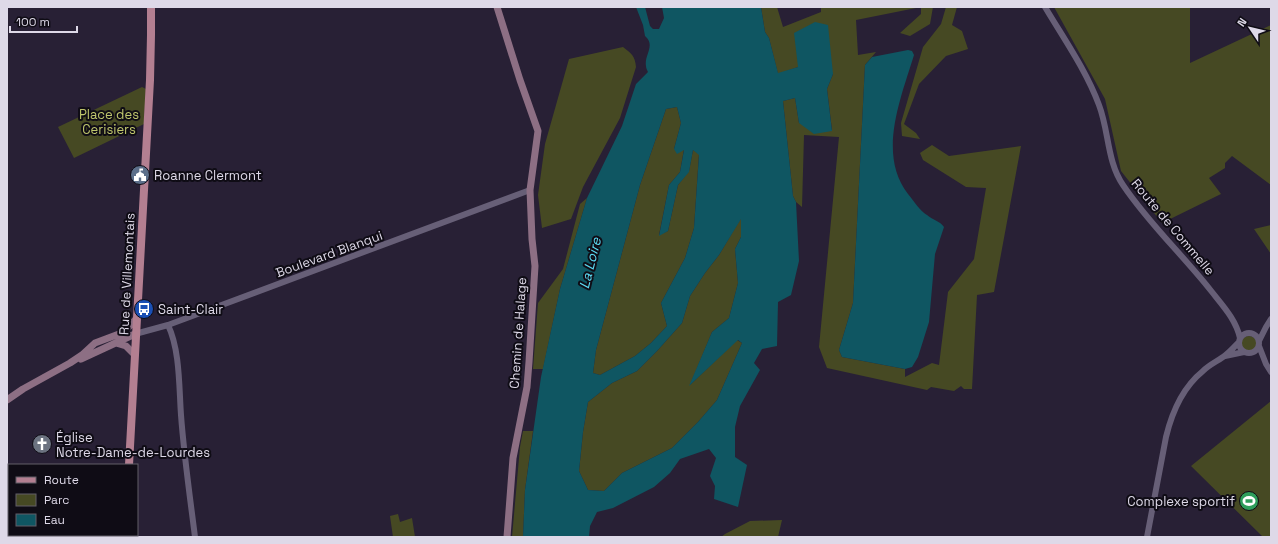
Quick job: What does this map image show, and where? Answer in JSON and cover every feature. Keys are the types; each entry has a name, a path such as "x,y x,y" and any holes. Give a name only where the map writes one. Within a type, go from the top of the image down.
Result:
{"main road":[{"name":"Rue de Villemontais","path":"129,464 135,334 150,84 150,7"},
{"name":"Chemin de Halage","path":"497,7 520,80 538,130 530,190 535,266 532,331 526,387 513,458 506,537"},
{"path":"119,334 136,319"},
{"path":"7,400 23,389 70,363 82,355 95,343 119,334 135,334"},
{"path":"70,363 135,334"},
{"path":"116,343 127,348 134,354"}],"street":[{"name":"Route de Commelle","path":"1045,7 1095,94 1103,117 1117,176 1156,227 1193,268 1237,325 1252,333"},
{"name":"Boulevard Blanqui","path":"135,334 168,325 530,190"},
{"path":"1252,353 1259,344 1271,319"},
{"path":"168,325 171,330 176,355 181,417 195,537"},
{"name":"Route de Commelle","path":"1237,325 1239,340"},
{"path":"1146,537 1170,421 1177,404 1187,387 1196,377 1224,356 1244,334 1252,333 1266,327"},
{"path":"1252,333 1259,344 1266,364 1271,372"},
{"path":"1239,340 1240,348 1244,352"},
{"path":"1224,356 1244,352 1252,353 1266,364"}],"green space":[{"path":"761,7 777,7 783,27 821,12 821,7 921,7 856,20 858,55 876,52 865,65 853,303 839,350 842,357 905,369 905,377 932,363 939,365 948,292 974,259 986,188 966,187 923,160 920,153 932,145 949,156 1021,146 994,292 977,295 972,389 964,389 961,386 954,391 931,387 927,390 827,368 819,347 839,137 804,135 802,207 796,202 793,196 783,101 795,98 799,123 832,130 827,89 833,74 798,67 778,74 769,38 765,32"},
{"path":"921,7 933,7 930,24 910,36 900,33 921,14"},
{"path":"946,7 957,7 952,25 962,31 968,49 946,56 919,84 904,124 916,133 920,139 902,136 901,123 923,47 941,24"},
{"path":"1054,7 1190,7 1190,63 1271,25 1271,185 1232,156 1225,163 1225,168 1209,178 1221,194 1162,223 1121,171 1105,99"},
{"path":"623,47 635,60 636,67 620,118 583,187 571,219 542,228 538,195 545,144 569,59"},
{"name":"Place des Cerisiers","path":"142,87 146,89 144,124 74,158 58,127"},
{"path":"677,107 681,123 674,149 684,149 680,172 669,185 659,235 668,231 678,185 689,171 693,150 699,154 694,228 685,258 661,303 667,326 651,343 635,356 600,375 593,373 596,350 640,185 666,109"},
{"path":"587,198 560,289 543,369 533,369 538,303 563,269 580,204"},
{"path":"741,218 741,237 735,249 738,283 729,318 712,332 690,385 737,340 742,343 717,400 672,448 622,473 604,491 588,490 579,471 588,402 612,383 637,371 682,323 690,296 719,255"},
{"path":"1271,225 1271,254 1254,229"},
{"path":"1249,336 1256,341 1257,344 1252,351 1249,352 1242,347 1241,344 1246,337"},
{"name":"Complexe sportif","path":"1271,401 1271,537 1263,537 1191,466"},
{"path":"523,431 533,431 525,490 523,537 512,537 520,447"},
{"path":"398,514 400,522 412,518 415,537 393,537 390,516"},
{"path":"782,520 778,537 721,537 750,521"}],"water":[{"name":"La Loire","path":"636,7 645,7 650,26 653,29 659,29 664,18 662,7 761,7 765,32 769,38 778,73 798,67 794,33 815,22 828,25 833,74 827,89 832,131 814,134 799,123 795,98 783,101 793,196 796,202 799,261 791,295 778,302 777,346 762,349 754,363 760,370 740,406 735,427 735,457 747,465 738,507 714,499 715,486 710,476 716,458 709,449 680,459 670,473 654,487 613,508 597,512 590,526 589,537 523,537 525,490 541,377 560,289 587,198 622,126 636,84 648,72 646,62 650,43 645,36 643,25","holes":["677,107 681,123 674,149 677,154 684,150 680,172 669,185 659,236 668,231 678,185 689,172 693,150 699,155 694,228 685,258 661,303 667,326 651,343 635,356 600,375 593,373 596,350 640,185 666,109","741,219 741,237 735,249 738,283 729,318 712,332 689,386 738,340 742,343 717,400 672,448 622,473 604,491 588,490 579,471 588,402 612,383 637,371 682,323 690,296 719,255"]},
{"path":"908,50 912,51 914,55 903,89 894,126 894,161 899,178 908,194 922,211 944,227 935,254 929,322 918,357 912,367 905,369 842,357 839,350 853,303 865,65 872,57"}],"place":[{"name":"Roanne Clermont","path":"140,175"},
{"name":"Saint-Clair","path":"144,309"},
{"name":"Église Notre-Dame-de-Lourdes","path":"42,444"},
{"name":"Complexe sportif","path":"1249,501"}]}
